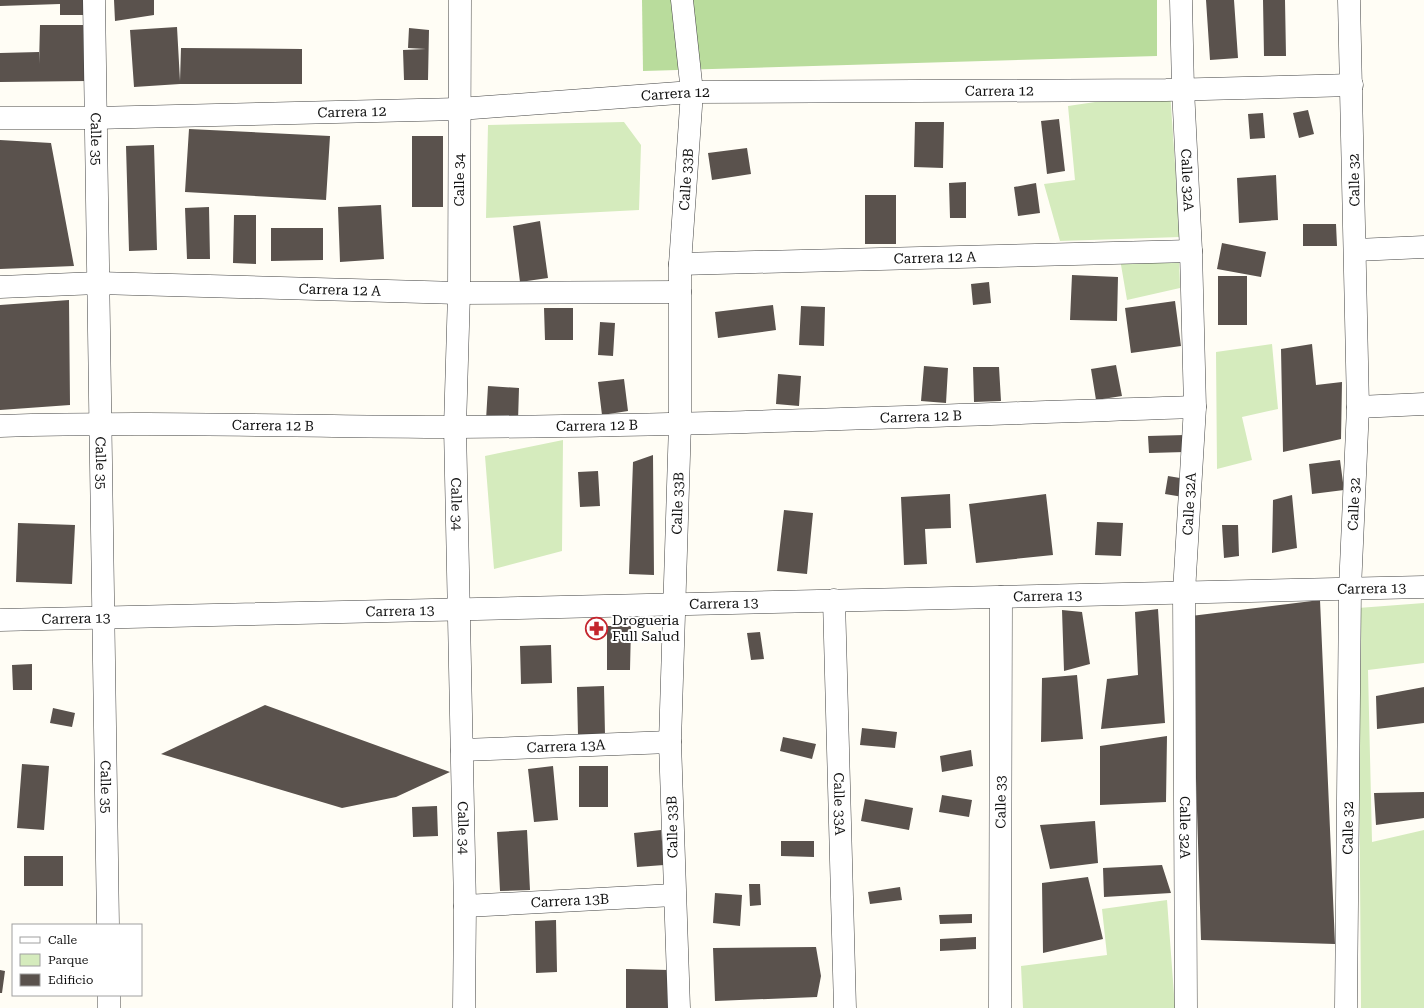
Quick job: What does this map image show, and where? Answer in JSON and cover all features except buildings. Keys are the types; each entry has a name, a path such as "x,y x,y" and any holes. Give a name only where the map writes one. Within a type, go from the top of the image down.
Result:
{"street":[{"name":"Calle 35","path":"94,0 108,924"},
{"name":"Calle 34","path":"460,0 459,293 455,427 465,906 464,1008"},
{"name":"Calle 33B","path":"679,1008 670,742 676,605 680,423 680,264 692,92 682,0"},
{"name":"Calle 32A","path":"1181,0 1183,89 1191,251 1195,407 1184,592 1186,1008"},
{"name":"Calle 32","path":"1346,1008 1350,588 1358,406 1356,250 1349,0"},
{"name":"Carrera 12","path":"0,118 95,118 459,109 692,92 1183,89 1352,84"},
{"path":"1356,250 1424,247"},
{"name":"Carrera 12 A","path":"680,264 1191,251"},
{"name":"Carrera 12 A","path":"0,287 98,283 459,293 680,292"},
{"path":"1358,406 1424,404"},
{"name":"Carrera 12 B","path":"0,426 100,423 455,427 680,423 1195,407"},
{"name":"Carrera 13","path":"0,620 1424,587"},
{"name":"Calle 33","path":"1000,1008 1001,597"},
{"name":"Calle 33A","path":"834,600 845,1008"},
{"name":"Carrera 13A","path":"462,750 670,742"},
{"name":"Carrera 13B","path":"465,906 674,895"},
{"path":"109,996 109,1008"}],"green space":[{"path":"642,0 1157,0 1157,56 643,71"},
{"path":"1170,91 1180,237 1060,241 1044,184 1075,180 1068,106"},
{"path":"624,122 641,145 639,210 486,218 488,125"},
{"path":"1179,256 1180,288 1127,300 1120,259"},
{"path":"1272,344 1278,409 1242,417 1252,460 1217,469 1216,352"},
{"path":"563,440 562,551 494,569 485,456"},
{"path":"1424,603 1424,663 1368,670 1372,842 1424,830 1424,1008 1361,1008 1358,608"},
{"path":"1167,900 1175,1008 1023,1008 1021,966 1107,955 1102,909"}],"place":[{"name":"Drogueria Full Salud","path":"596,628"}]}
